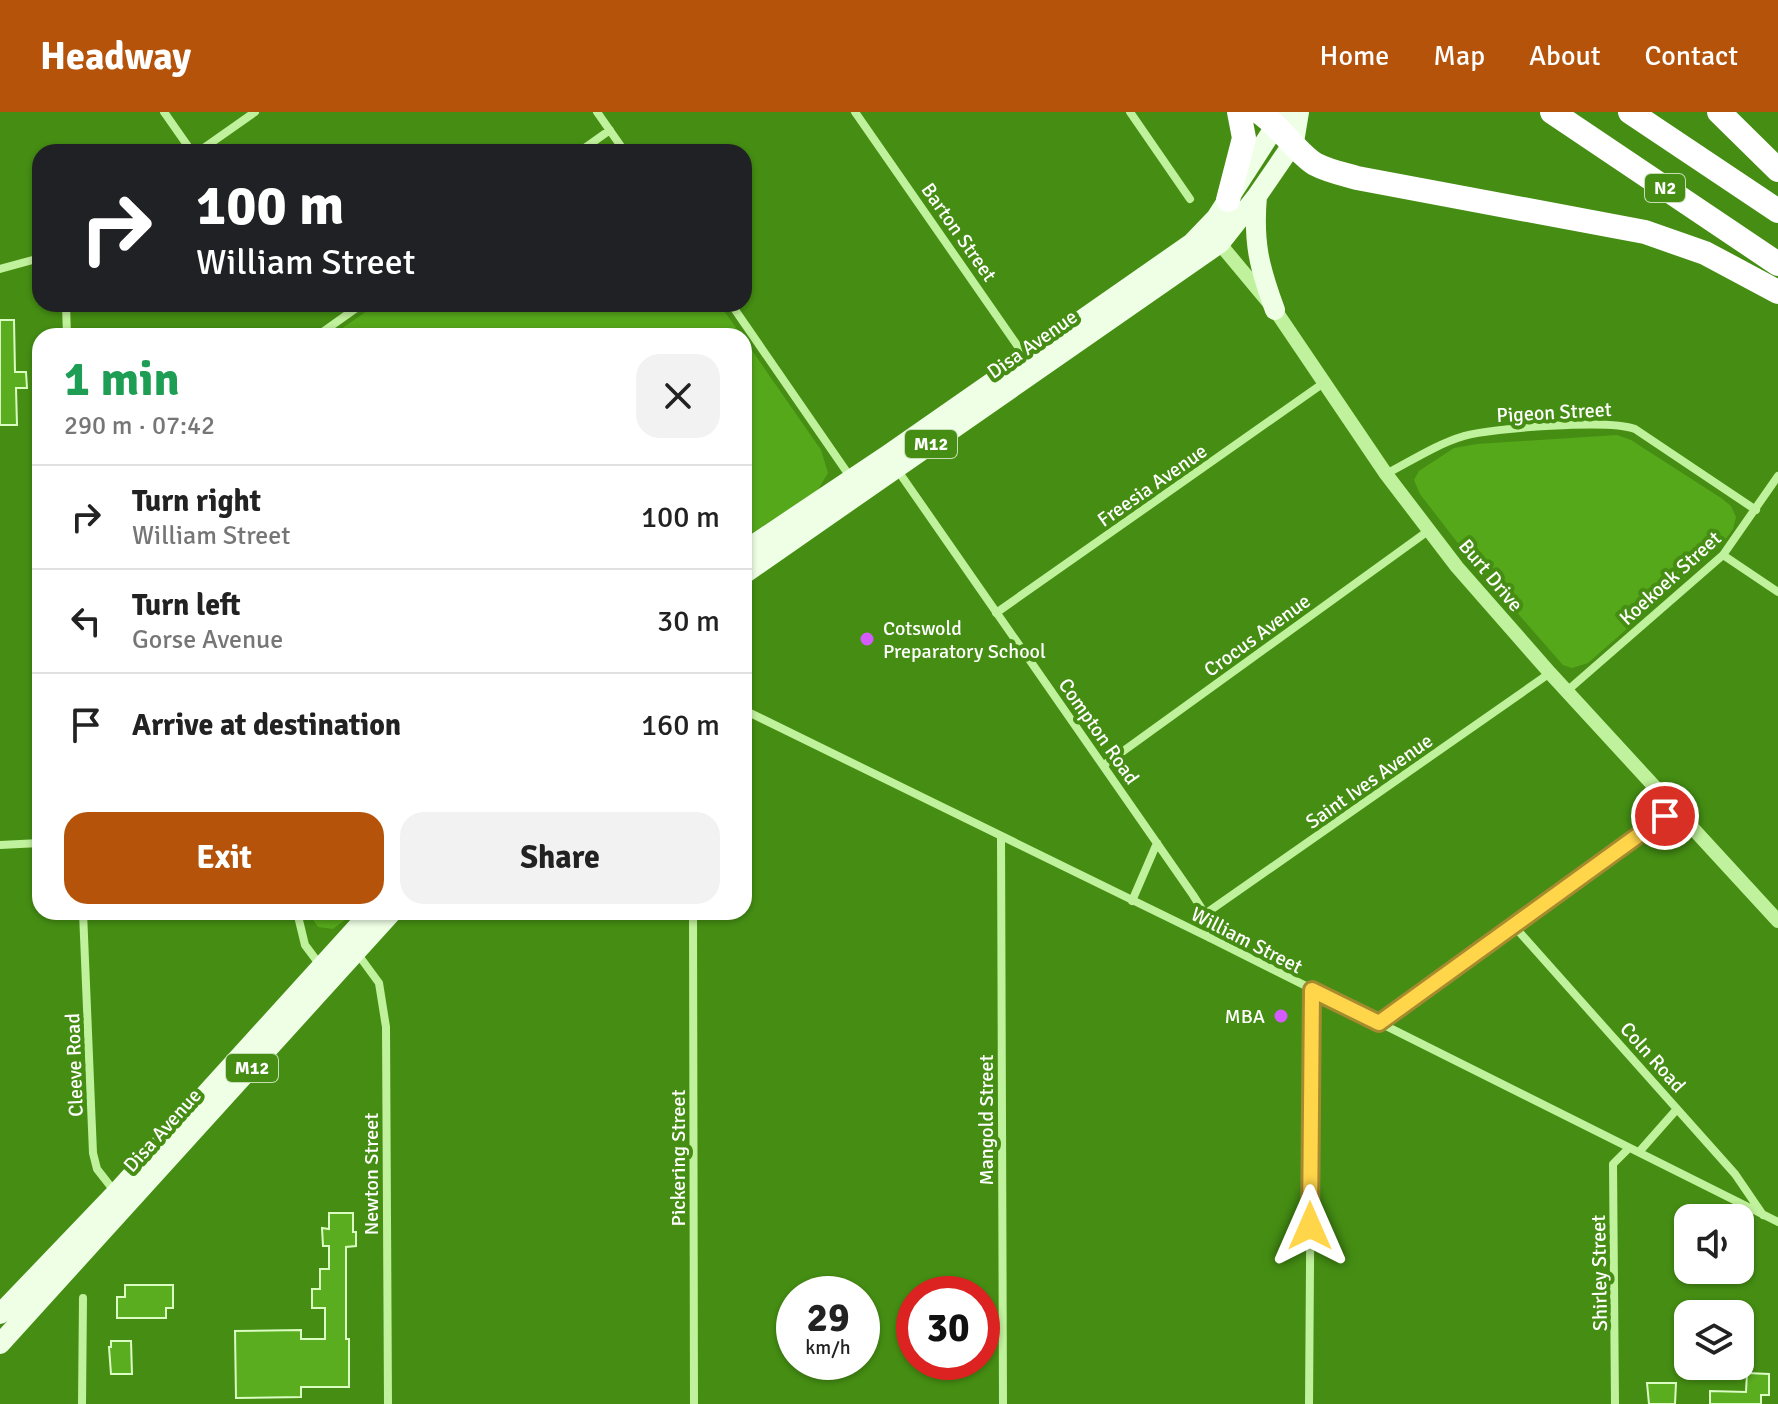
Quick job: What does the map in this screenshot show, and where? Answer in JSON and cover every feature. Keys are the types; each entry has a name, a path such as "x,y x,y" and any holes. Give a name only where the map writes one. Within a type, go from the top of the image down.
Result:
{"highway":[{"path":"1228,200 1244,138 1239,112"},
{"name":"N2","path":"1552,112 1778,264"},
{"name":"N2","path":"1630,112 1778,211"},
{"path":"1719,112 1778,170"},
{"path":"1283,115 1294,142 1318,165 1357,178 1616,226 1672,240 1716,258 1778,292"}],"main road":[{"name":"Disa Avenue","path":"1214,236 1228,200 1283,115"},
{"name":"Disa Avenue","path":"752,546 892,461 1214,236 1257,196 1294,142"},
{"path":"1257,196 1256,248 1275,310"},
{"name":"Disa Avenue","path":"752,568 856,485"},
{"name":"Disa Avenue","path":"351,947 366,920"},
{"name":"Disa Avenue","path":"0,1344 121,1199 351,947 383,920"},
{"name":"Disa Avenue","path":"0,1314 121,1199"}],"street":[{"path":"164,112 186,144"},
{"path":"209,144 255,112"},
{"path":"597,112 620,144"},
{"name":"Barton Street","path":"855,112 1031,364"},
{"path":"1130,112 1190,199"},
{"path":"590,144 610,130"},
{"name":"Burt Drive","path":"1214,236 1275,310 1428,531 1550,673 1778,921"},
{"path":"0,269 32,260"},
{"path":"328,328 351,312"},
{"path":"752,334 856,485"},
{"name":"Freesia Avenue","path":"996,613 1325,382"},
{"name":"Pigeon Street","path":"1386,474 1450,441 1477,433 1613,424 1635,429 1756,510"},
{"name":"Compton Road","path":"892,461 1205,914 1210,938"},
{"name":"Koekoek Street","path":"1568,690 1723,555 1778,476"},
{"name":"Crocus Avenue","path":"1104,765 1428,531"},
{"path":"1723,555 1778,592"},
{"name":"Saint Ives Avenue","path":"1205,914 1550,673"},
{"name":"William Street","path":"752,714 1210,938 1778,1222"},
{"path":"1379,1023 1675,809"},
{"name":"Mangold Street","path":"1001,836 1003,1404"},
{"path":"0,845 32,843"},
{"path":"1132,901 1157,843"},
{"name":"Cleeve Road","path":"83,920 93,1153 97,1169 121,1199"},
{"path":"299,920 305,945 327,973"},
{"name":"Pickering Street","path":"693,920 694,1404"},
{"name":"Coln Road","path":"1513,925 1735,1174 1763,1215"},
{"name":"Newton Street","path":"351,947 379,983 386,1027 388,1404"},
{"path":"1309,1404 1312,990"},
{"path":"1639,1152 1677,1109"},
{"name":"Shirley Street","path":"1615,1404 1613,1164 1629,1148"},
{"path":"82,1404 83,1298"}],"green space":[{"path":"366,312 725,312 736,328 342,328"},
{"path":"752,351 821,450 828,473 817,491 752,533"},
{"path":"1617,435 1631,440 1721,498 1731,506 1736,517 1733,529 1720,547 1588,663 1572,668 1563,665 1471,560 1420,494 1414,480 1419,471 1454,448"},
{"path":"313,920 345,920 333,929 318,927"}],"building":[{"path":"0,320 14,320 15,372 26,372 27,388 16,388 17,425 0,425"},
{"path":"329,1213 353,1213 353,1232 356,1232 356,1246 346,1247 349,1387 301,1387 301,1397 236,1398 235,1331 301,1330 301,1339 325,1339 325,1308 312,1308 312,1289 320,1289 320,1269 329,1269 329,1246 323,1246 322,1228 329,1229"},
{"path":"125,1285 173,1285 173,1308 166,1308 166,1318 117,1318 117,1297 125,1297"},
{"path":"111,1341 131,1341 132,1374 111,1374"},
{"path":"1754,1373 1769,1374 1769,1395 1761,1395 1761,1404 1710,1404 1710,1391 1746,1392 1747,1380 1754,1380"},
{"path":"1647,1383 1676,1383 1675,1404 1649,1404"}],"place":[{"name":"Cotswold Preparatory School","path":"867,639"},
{"name":"MBA","path":"1281,1016"}],"route":[{"path":"1310,1226 1312,990 1379,1023 1665,816"}]}
